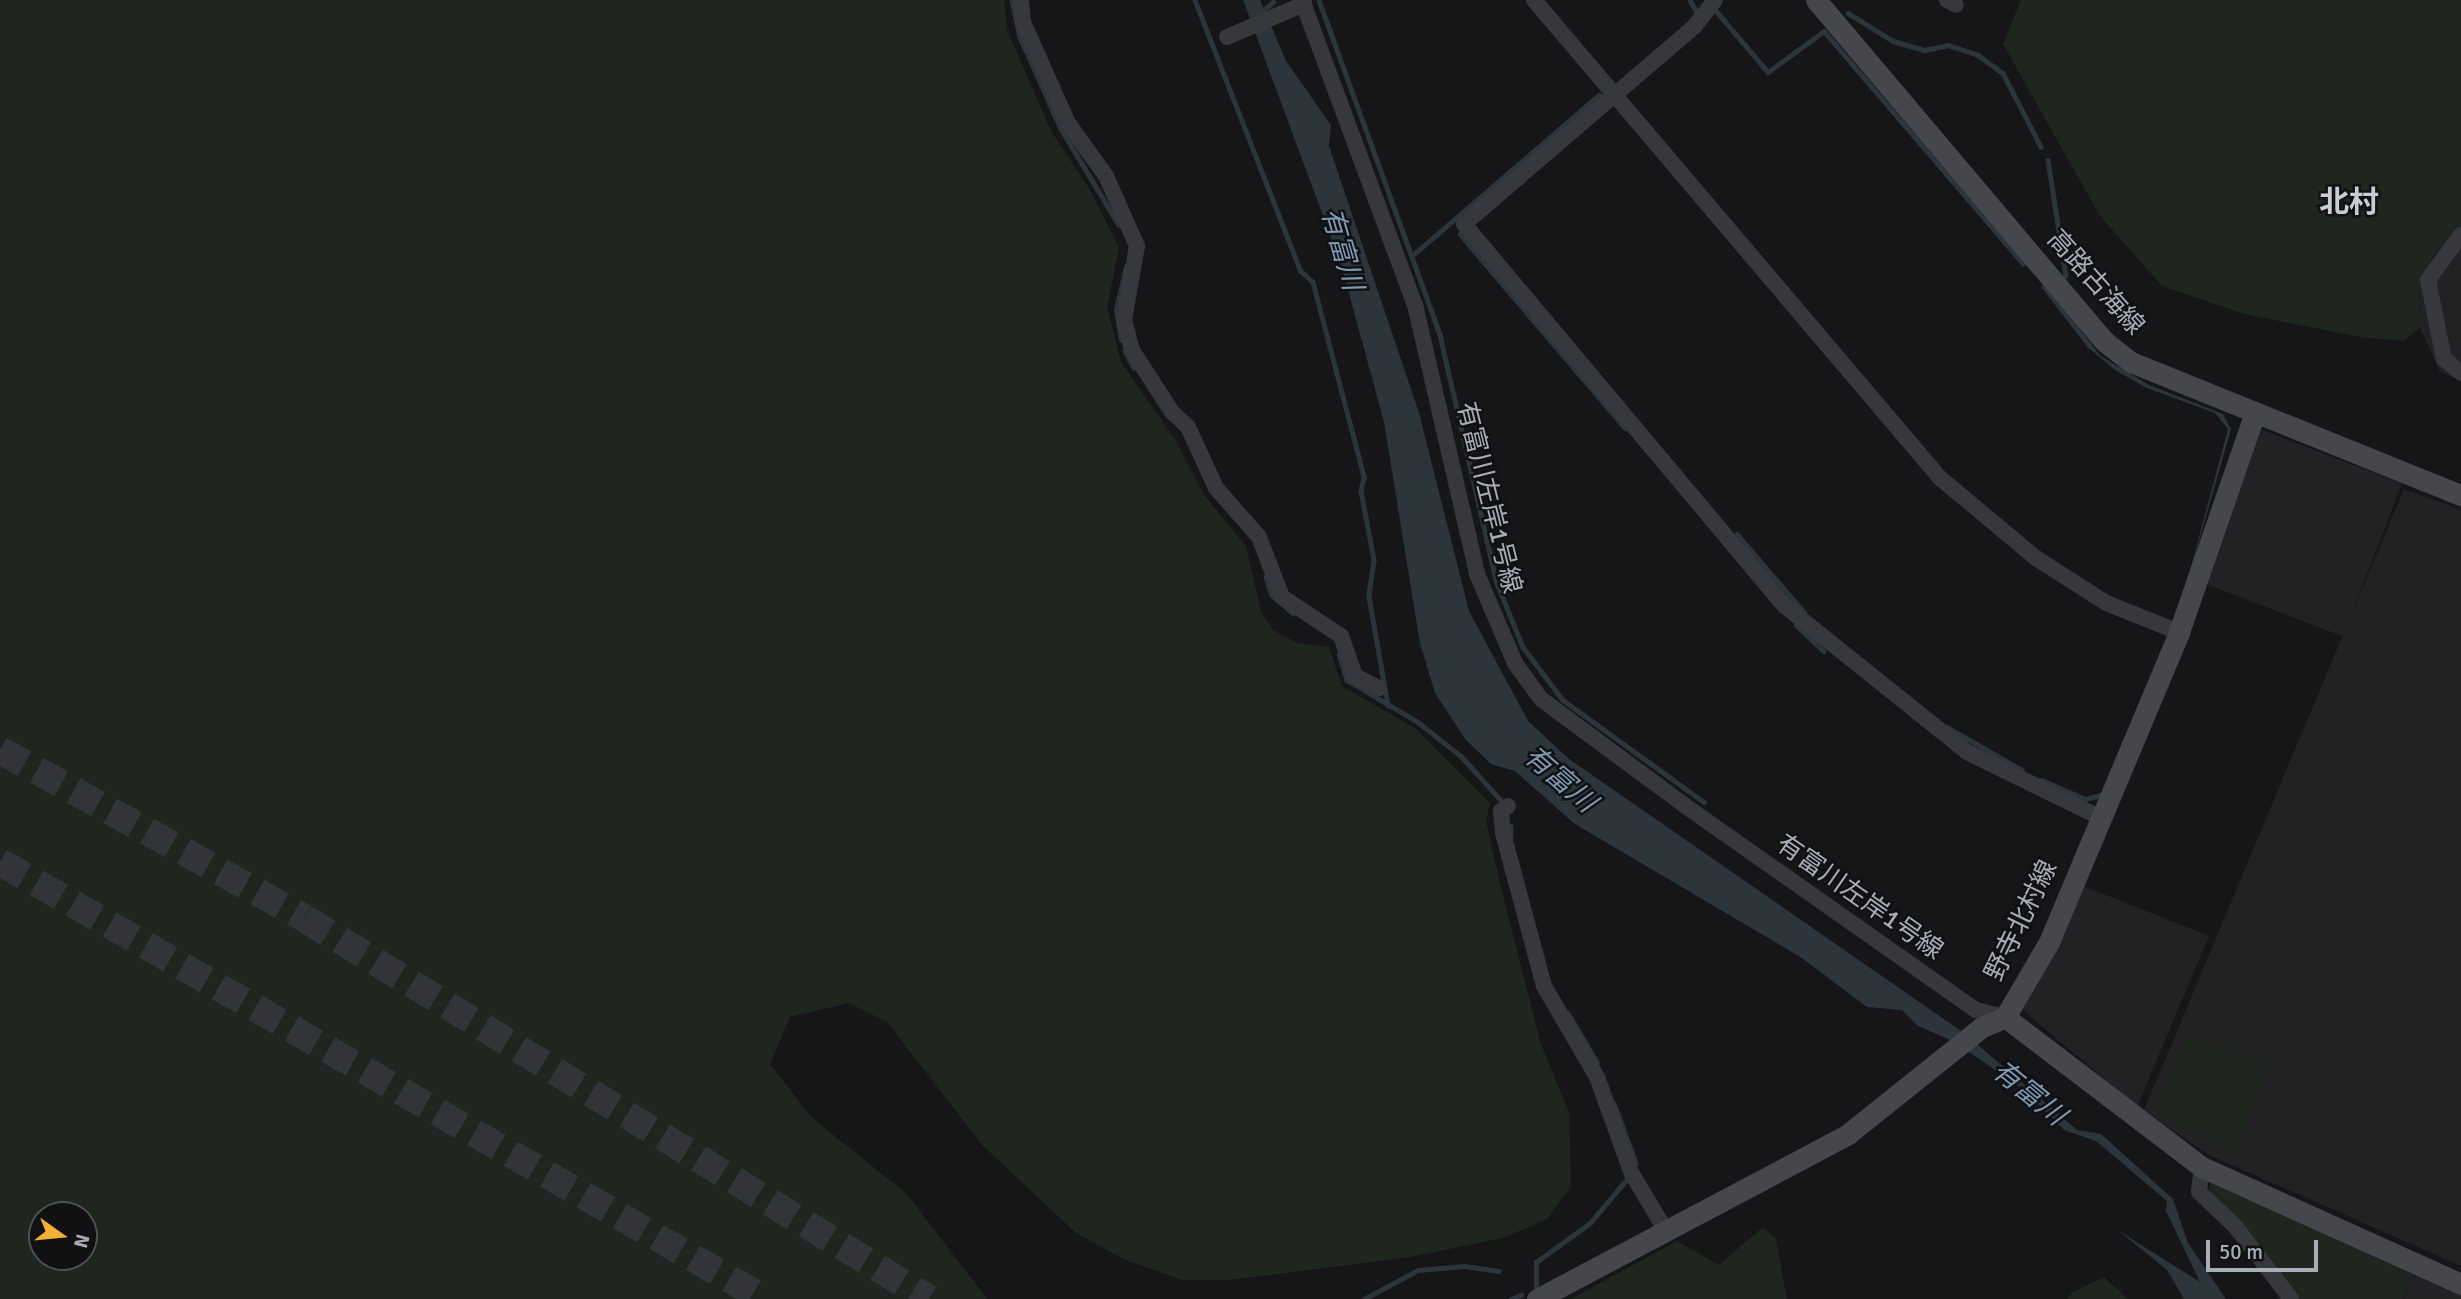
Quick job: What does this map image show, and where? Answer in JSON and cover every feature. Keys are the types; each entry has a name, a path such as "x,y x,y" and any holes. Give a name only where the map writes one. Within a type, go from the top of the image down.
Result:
{"street":[{"path":"1021,0 1023,22 1068,123 1106,176 1137,246 1124,320 1132,350 1172,412 1188,427 1216,488 1259,537 1282,597 1341,636 1355,676 1379,688"},
{"path":"1534,0 1940,478 2036,558 2106,603 2179,632"},
{"path":"1715,0 1695,26 1464,224 1785,606 1967,752 2099,817"},
{"name":"高路古海線","path":"1816,0 2104,341 2141,367 2254,416 2461,495"},
{"path":"1232,35 1300,4"},
{"name":"有富川左岸1号線","path":"1300,4 1416,309 1477,574 1515,663 1541,699 1684,805 1976,1010 2005,1017"},
{"path":"2461,235 2428,280 2444,359 2461,373"},
{"name":"野寺北村線","path":"1537,1299 1848,1134 1982,1027 2005,1017 2049,942 2099,817 2179,632 2254,416"},
{"path":"1508,806 1501,811 1503,833 1544,986 1591,1066 1632,1174 1666,1231"},
{"path":"2005,1017 2202,1167 2461,1284"},
{"path":"2202,1167 2199,1192 2235,1226 2291,1299"}],"shaded area":[{"path":"0,0 1004,0 1007,30 1051,131 1089,188 1119,247 1107,307 1121,362 1176,441 1204,495 1246,546 1261,612 1273,630 1297,643 1329,647 1342,686 1416,729 1490,803 1486,821 1500,884 1541,1044 1569,1113 1571,1186 1547,1219 1503,1238 1410,1257 1230,1280 1182,1280 1123,1259 1075,1232 983,1146 887,1022 849,1003 790,1017 770,1064 810,1116 907,1194 987,1299 0,1299"},
{"path":"2021,0 2461,0 2461,218 2419,275 2420,327 2404,341 2360,337 2244,314 2162,286 2100,216 2003,44"},
{"path":"2461,218 2461,380 2440,372 2420,327 2419,275"},
{"path":"2260,429 2402,483 2343,637 2201,582"},
{"path":"2404,489 2461,510 2461,1266 2207,1154 2144,1110"},
{"path":"2081,885 2209,936 2137,1107 2023,1010"},
{"path":"2188,1034 2270,1069 2236,1148 2154,1113"},
{"path":"2210,1181 2414,1275 2403,1299 2297,1299 2209,1193"},
{"path":"1763,1227 1776,1239 1787,1299 1571,1299 1677,1241 1719,1265"},
{"path":"2414,1275 2461,1296 2461,1299 2403,1299"},
{"path":"2104,1277 2128,1299 2067,1299 2073,1292"}],"water":[{"name":"有富川","path":"1243,0 1260,0 1286,61 1331,125 1329,146 1419,413 1469,611 1528,721 1569,759 1964,1033 2077,1130 2101,1134 2173,1199 2188,1243 2226,1299 2184,1299 2167,1270 2119,1231 2200,1282 2166,1211 2167,1201 2096,1141 2064,1130 2023,1089 1953,1041 1918,1026 1902,1010 1867,1007 1802,958 1575,824 1515,771 1491,764 1466,740 1435,693 1420,643 1384,422 1341,264"},
{"path":"2089,342 2101,356 2149,385 2223,414 2231,429 2178,615 2228,429 2215,413 2147,388 2115,370 2089,348"}],"waterway":[{"path":"1012,0 1020,37 1060,127 1119,225"},
{"path":"1195,0 1300,270 1313,282 1364,477 1361,491 1374,560 1369,597 1388,705"},
{"path":"1319,0 1440,335 1497,583 1523,647 1563,700 1704,802"},
{"path":"1690,0 1696,11"},
{"path":"1258,15 1273,2"},
{"path":"1717,12 1768,72 1824,31 2023,263"},
{"path":"1848,13 1893,41 1925,50 1948,45 1978,55 2003,73 2041,147"},
{"path":"1414,254 1599,95"},
{"path":"2048,160 2066,276"},
{"path":"1460,234 1625,428"},
{"path":"1121,340 1116,310 1126,266"},
{"path":"2044,286 2090,346"},
{"path":"1125,351 1134,368"},
{"path":"1737,534 1804,612"},
{"path":"1266,577 1272,595 1293,613"},
{"path":"1796,625 1824,651"},
{"path":"1339,654 1347,680 1418,722 1461,756 1500,799"},
{"path":"1947,727 2022,770"},
{"path":"2042,780 2085,799 2101,795"},
{"path":"1511,826 1511,836"},
{"path":"1568,1013 1597,1062"},
{"path":"1614,1103 1636,1163"},
{"path":"1536,1287 1536,1262 1590,1223 1627,1179"},
{"path":"1364,1299 1418,1270 1464,1266 1499,1271"},
{"path":"1511,1299 1521,1295"}],"tunnel":[{"path":"0,750 304,918 929,1299"},
{"path":"0,862 765,1299"}],"district":[{"name":"北村","path":"2349,203"}]}
